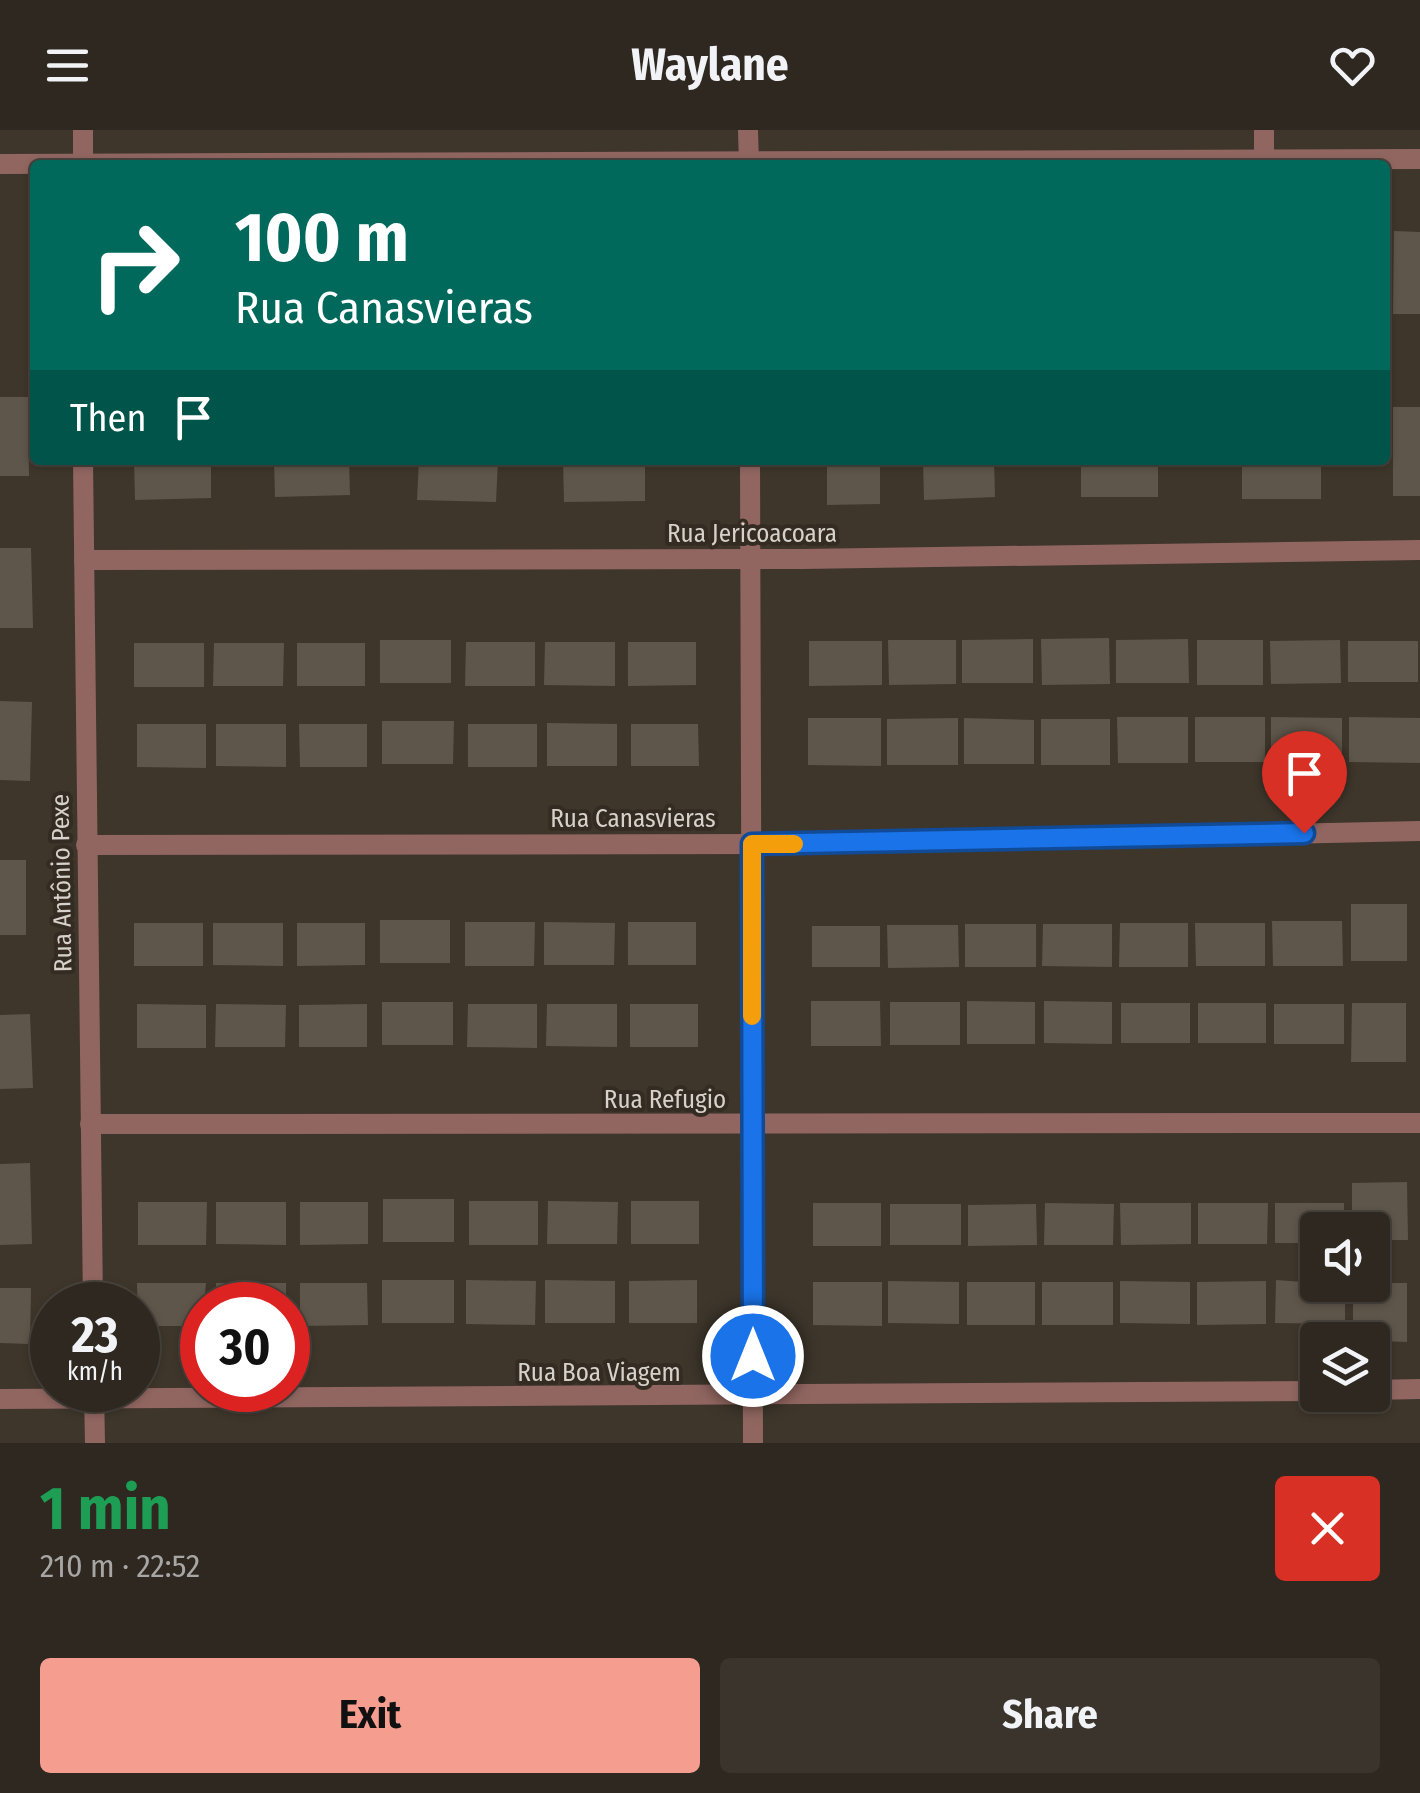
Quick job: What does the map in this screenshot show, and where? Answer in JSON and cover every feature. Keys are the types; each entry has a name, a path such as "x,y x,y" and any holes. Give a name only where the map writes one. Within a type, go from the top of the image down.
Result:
{"street":[{"path":"83,130 83,160"},
{"path":"748,130 749,160"},
{"path":"1264,130 1264,160 1420,160"},
{"path":"0,164 30,164"},
{"name":"Rua Antônio Pexe","path":"84,465 93,1282"},
{"path":"750,465 753,1443"},
{"name":"Rua Jericoacoara","path":"84,560 750,559 1420,550"},
{"name":"Rua Canasvieras","path":"86,845 752,844 1420,831"},
{"name":"Rua Refugio","path":"90,1124 1420,1123"},
{"path":"1390,1390 1420,1390"},
{"name":"Rua Boa Viagem","path":"160,1394 753,1398 1300,1391"},
{"name":"Rua Boa Viagem","path":"0,1399 30,1397"},
{"path":"94,1412 95,1443"}],"building":[{"path":"1394,231 1420,232 1420,314 1393,314"},
{"path":"0,397 28,397 29,476 0,476"},
{"path":"1393,407 1420,407 1420,496 1393,496"},
{"path":"134,465 211,465 211,498 135,500"},
{"path":"274,465 349,465 350,495 275,497"},
{"path":"419,465 498,465 496,502 417,500"},
{"path":"563,465 645,465 645,501 564,502"},
{"path":"827,465 880,465 880,504 827,505"},
{"path":"923,465 994,465 995,497 924,500"},
{"path":"1081,465 1158,465 1158,497 1081,497"},
{"path":"1242,465 1321,465 1321,499 1242,499"},
{"path":"0,548 31,548 33,628 0,628"},
{"path":"1109,638 1110,684 1042,685 1041,639"},
{"path":"1033,639 1033,683 962,683 962,640"},
{"path":"1188,639 1189,683 1116,683 1116,640"},
{"path":"380,640 451,640 451,683 380,683"},
{"path":"888,640 956,640 956,684 889,685"},
{"path":"1197,640 1263,640 1263,685 1197,685"},
{"path":"1340,640 1341,683 1271,684 1270,641"},
{"path":"809,641 882,641 882,685 809,686"},
{"path":"1348,641 1418,641 1418,682 1348,682"},
{"path":"466,642 535,642 535,686 465,686"},
{"path":"545,642 615,642 615,686 544,685"},
{"path":"628,642 696,642 696,685 628,686"},
{"path":"134,643 204,643 204,687 134,687"},
{"path":"214,643 284,643 283,686 213,686"},
{"path":"297,643 365,643 365,686 297,686"},
{"path":"0,701 32,702 30,781 0,780"},
{"path":"1117,717 1188,717 1188,763 1118,763"},
{"path":"1195,717 1265,717 1265,762 1195,762"},
{"path":"1271,717 1342,718 1342,762 1271,762"},
{"path":"1349,717 1420,718 1420,763 1349,762"},
{"path":"808,718 881,718 881,766 808,765"},
{"path":"958,718 958,765 887,765 887,719"},
{"path":"964,718 1034,720 1034,764 964,764"},
{"path":"1041,719 1110,719 1110,765 1041,765"},
{"path":"382,721 454,721 453,764 382,764"},
{"path":"547,723 617,724 617,766 547,766"},
{"path":"137,724 206,724 206,768 137,767"},
{"path":"216,724 286,724 286,767 216,766"},
{"path":"299,724 367,724 367,767 300,767"},
{"path":"468,724 537,724 537,767 468,767"},
{"path":"631,724 698,724 699,766 631,766"},
{"path":"0,860 26,860 26,935 0,935"},
{"path":"1351,904 1407,904 1407,961 1351,961"},
{"path":"380,920 450,920 450,963 380,963"},
{"path":"1272,921 1342,921 1343,966 1273,966"},
{"path":"465,922 535,922 534,966 465,966"},
{"path":"544,922 615,923 614,965 544,965"},
{"path":"628,922 696,922 696,965 628,965"},
{"path":"134,923 203,923 203,966 134,966"},
{"path":"213,923 283,923 283,966 213,965"},
{"path":"297,923 365,923 365,965 297,966"},
{"path":"1120,923 1188,923 1188,967 1119,967"},
{"path":"1195,923 1265,923 1265,966 1196,966"},
{"path":"965,924 1036,924 1036,967 965,967"},
{"path":"1043,924 1112,924 1112,967 1042,966"},
{"path":"887,925 958,925 959,967 888,968"},
{"path":"812,926 880,926 880,967 812,967"},
{"path":"811,1001 880,1001 881,1046 811,1046"},
{"path":"967,1001 1035,1002 1035,1044 967,1044"},
{"path":"1044,1001 1112,1002 1112,1044 1044,1043"},
{"path":"382,1002 453,1002 453,1045 382,1045"},
{"path":"890,1002 960,1002 960,1045 890,1045"},
{"path":"1121,1003 1190,1003 1190,1043 1121,1043"},
{"path":"1198,1003 1266,1003 1266,1043 1198,1043"},
{"path":"1352,1003 1406,1003 1406,1062 1351,1062"},
{"path":"137,1004 206,1005 206,1048 137,1048"},
{"path":"216,1004 286,1005 285,1047 215,1047"},
{"path":"367,1004 367,1047 299,1047 299,1005"},
{"path":"468,1004 537,1004 537,1048 467,1047"},
{"path":"547,1004 617,1004 617,1047 546,1046"},
{"path":"630,1004 698,1004 698,1047 630,1047"},
{"path":"1274,1004 1344,1004 1344,1044 1274,1044"},
{"path":"30,1014 33,1088 0,1089 0,1015"},
{"path":"30,1163 32,1244 0,1245 0,1164"},
{"path":"1407,1182 1408,1240 1390,1240 1390,1212 1352,1212 1352,1183"},
{"path":"383,1199 454,1199 454,1242 383,1242"},
{"path":"469,1201 538,1201 538,1245 469,1245"},
{"path":"548,1201 618,1202 617,1244 547,1244"},
{"path":"631,1201 699,1201 699,1244 631,1244"},
{"path":"138,1202 207,1202 206,1245 138,1245"},
{"path":"216,1202 286,1202 286,1245 216,1244"},
{"path":"300,1202 368,1202 368,1244 300,1245"},
{"path":"813,1203 881,1203 881,1246 813,1246"},
{"path":"1045,1203 1114,1204 1113,1245 1044,1245"},
{"path":"1120,1203 1191,1203 1191,1244 1121,1245"},
{"path":"1198,1203 1268,1203 1267,1244 1198,1244"},
{"path":"1275,1203 1344,1203 1344,1212 1300,1212 1300,1243 1275,1243"},
{"path":"890,1204 961,1204 961,1245 890,1245"},
{"path":"1036,1204 1037,1245 968,1246 968,1205"},
{"path":"382,1280 454,1280 454,1323 382,1323"},
{"path":"466,1280 536,1281 535,1325 466,1324"},
{"path":"545,1280 615,1281 615,1323 545,1323"},
{"path":"697,1280 697,1323 629,1323 629,1281"},
{"path":"1276,1280 1300,1282 1300,1302 1345,1302 1345,1322 1275,1323"},
{"path":"888,1281 959,1282 959,1324 888,1323"},
{"path":"1120,1281 1190,1282 1190,1324 1120,1323"},
{"path":"1266,1281 1266,1324 1197,1325 1197,1282"},
{"path":"813,1282 882,1282 882,1326 813,1325"},
{"path":"967,1282 1035,1282 1035,1325 967,1325"},
{"path":"1042,1282 1113,1282 1113,1325 1042,1325"},
{"path":"160,1283 180,1283 180,1326 160,1326"},
{"path":"310,1283 367,1283 368,1325 310,1326"},
{"path":"1390,1283 1407,1283 1407,1342 1390,1341 1390,1322 1353,1322 1353,1302 1390,1302"},
{"path":"0,1288 30,1288 30,1344 0,1343"}],"slow traffic":[{"path":"752,1016 752,844 794,844"}],"route":[{"path":"753,1356 752,844 1304,833"}]}
